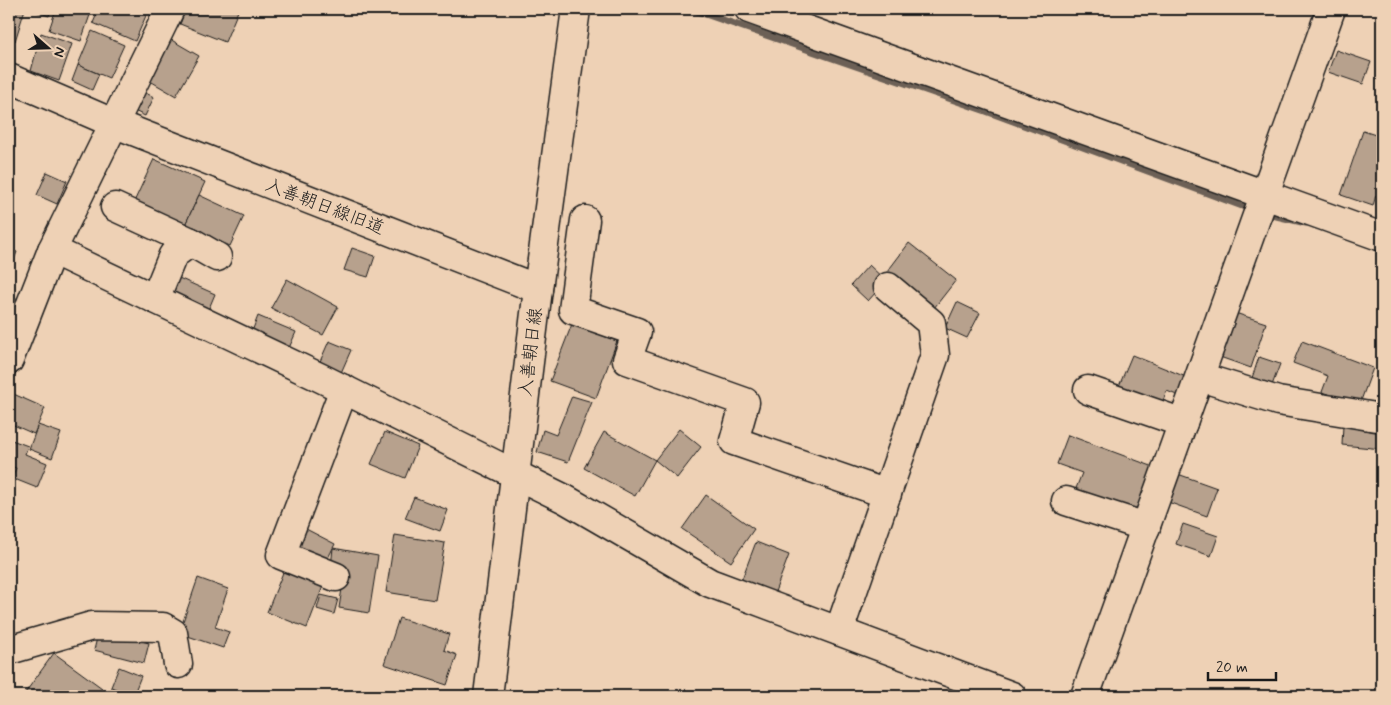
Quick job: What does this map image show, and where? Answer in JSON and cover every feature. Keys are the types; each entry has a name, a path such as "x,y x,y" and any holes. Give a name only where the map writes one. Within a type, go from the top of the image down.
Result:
{"street":[{"path":"9,360 18,308 52,250 113,122 170,9"},
{"name":"入善朝日線","path":"488,696 538,289 576,9"},
{"path":"749,9 1382,236"},
{"path":"1086,696 1331,9"},
{"name":"入善朝日線旧道","path":"9,78 113,122 538,289"},
{"path":"115,207 191,242 217,257"},
{"path":"585,220 573,310 637,332 627,360 746,402 734,441 886,494"},
{"path":"155,299 174,256 191,242"},
{"path":"52,250 344,390 565,499 710,583 1012,696"},
{"path":"839,631 935,355 931,323 888,287"},
{"path":"1200,376 1278,401 1382,418"},
{"path":"336,577 281,554 344,390"},
{"path":"1088,390 1183,423"},
{"path":"1066,501 1146,527"},
{"path":"9,650 92,626 163,627 173,633 178,664"}],"building":[{"path":"9,9 25,9 15,41 9,39"},
{"path":"30,9 51,9 49,16"},
{"path":"56,9 73,9 90,15 81,41 49,30"},
{"path":"99,9 142,9 148,11 135,41 93,23"},
{"path":"186,9 232,9 238,11 225,42 180,24"},
{"path":"92,31 124,45 109,78 78,65"},
{"path":"41,33 72,44 59,81 31,71"},
{"path":"168,38 199,56 176,96 145,78"},
{"path":"1336,50 1371,62 1363,84 1328,72"},
{"path":"78,65 99,74 92,90 72,81"},
{"path":"139,90 154,97 145,116 130,109"},
{"path":"1363,131 1382,137 1382,198 1376,195 1373,206 1341,195"},
{"path":"154,159 205,182 185,225 133,204"},
{"path":"47,172 67,181 57,204 37,195"},
{"path":"199,195 244,216 230,246 185,225"},
{"path":"909,243 956,280 934,308 887,272"},
{"path":"352,248 375,256 368,277 344,270"},
{"path":"9,249 17,252 9,272"},
{"path":"869,265 886,281 868,301 851,285"},
{"path":"172,275 215,294 207,313 164,294"},
{"path":"287,279 338,307 323,335 271,308"},
{"path":"957,302 980,313 967,338 945,328"},
{"path":"1232,312 1266,323 1251,368 1217,356"},
{"path":"258,316 296,332 286,355 249,339"},
{"path":"572,324 617,341 596,398 550,381"},
{"path":"329,341 351,350 340,375 318,366"},
{"path":"1302,341 1373,368 1359,406 1322,392 1328,376 1293,363"},
{"path":"1132,355 1186,377 1179,396 1167,391 1162,403 1119,386"},
{"path":"1259,357 1280,364 1271,388 1251,381"},
{"path":"9,392 45,408 34,434 9,423"},
{"path":"572,396 592,402 568,462 537,452 543,430 556,435"},
{"path":"38,425 61,433 52,458 29,449"},
{"path":"1343,425 1382,427 1382,449 1342,445"},
{"path":"679,429 701,447 677,478 655,460"},
{"path":"385,432 418,446 405,478 371,464"},
{"path":"604,432 655,460 635,496 584,468"},
{"path":"1068,435 1154,467 1137,514 1075,491 1082,473 1057,464"},
{"path":"9,439 28,446 25,454 47,463 37,488 12,478 16,468 9,466"},
{"path":"1175,473 1217,488 1207,516 1165,501"},
{"path":"706,495 754,529 731,562 682,529"},
{"path":"414,497 448,510 440,531 405,518"},
{"path":"1183,524 1218,536 1211,556 1176,544"},
{"path":"306,529 335,544 325,564 295,548"},
{"path":"395,535 445,543 435,600 386,592"},
{"path":"756,542 789,555 773,597 740,584"},
{"path":"333,548 378,556 369,613 339,608 345,569 331,567"},
{"path":"286,565 325,581 307,628 267,612"},
{"path":"198,578 228,589 215,627 229,632 223,648 179,633"},
{"path":"321,595 338,599 334,614 317,609"},
{"path":"399,618 449,634 444,650 457,655 447,685 384,664"},
{"path":"99,630 149,643 144,663 94,650"},
{"path":"54,653 102,688 96,696 30,696 25,693"},
{"path":"119,667 141,676 133,696 111,687"}],"waterway":[{"path":"691,9 986,111 1253,210"},
{"path":"1263,213 1306,223"}]}
